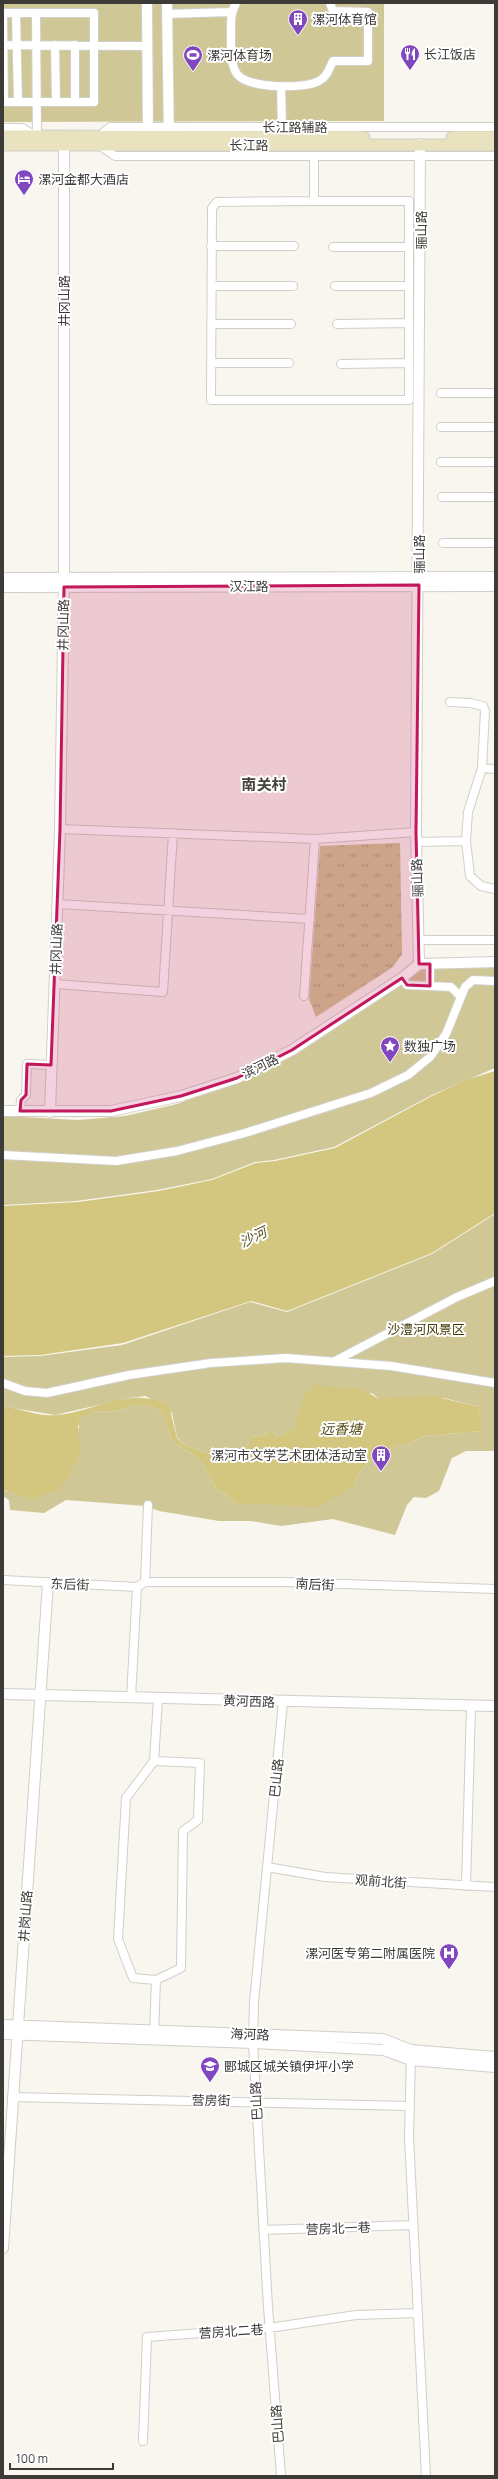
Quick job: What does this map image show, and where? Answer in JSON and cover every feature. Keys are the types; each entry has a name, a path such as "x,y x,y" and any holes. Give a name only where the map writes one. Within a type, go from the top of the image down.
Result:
{"main road":[{"name":"长江路","path":"98,141 148,132 169,136 495,145"},
{"name":"长江路","path":"3,136 37,137 64,141"},
{"name":"长江路","path":"3,145 169,136 495,137"}],"street":[{"path":"147,3 148,132"},
{"path":"167,3 169,136"},
{"path":"236,3 231,12 231,55 236,72 253,82 281,86 304,86 319,81 327,75 333,61 368,61 368,12 332,11 330,3"},
{"path":"167,14 231,12"},
{"path":"3,13 16,13 94,13 94,102 4,102 3,13"},
{"path":"16,13 18,102"},
{"path":"36,13 37,137"},
{"path":"3,45 147,46"},
{"path":"56,45 56,102"},
{"path":"75,45 75,102"},
{"path":"281,86 282,127"},
{"name":"长江路辅路","path":"169,136 282,127 495,127"},
{"path":"3,128 22,128 37,137"},
{"name":"井冈山路","path":"50,1112 60,829 64,582 64,141"},
{"path":"98,141 115,156 495,156"},
{"name":"骊山路","path":"420,144 419,581 416,837 420,964"},
{"path":"314,156 314,201"},
{"path":"314,201 409,201 410,400 211,400 212,208 217,202 314,201"},
{"path":"211,246 294,246"},
{"path":"333,247 409,247"},
{"path":"212,286 293,286"},
{"path":"335,286 409,286"},
{"path":"337,324 409,323"},
{"path":"212,324 290,324"},
{"path":"212,363 289,363"},
{"path":"341,364 409,363"},
{"path":"441,393 495,393"},
{"path":"441,428 495,427"},
{"path":"441,462 495,462"},
{"path":"442,497 495,497"},
{"path":"443,543 495,543"},
{"name":"汉江路","path":"3,586 64,582 419,581 495,577"},
{"name":"汉江路","path":"3,578 64,582"},
{"name":"汉江路","path":"419,581 495,586"},
{"path":"450,702 470,703 482,706 485,711 482,768 468,812 466,841 470,876 481,886 495,889"},
{"path":"482,768 495,769"},
{"path":"60,829 315,839 416,837 466,841"},
{"path":"55,984 162,992 169,911 173,833"},
{"path":"304,996 315,839"},
{"path":"58,904 310,919"},
{"path":"419,940 495,940"},
{"path":"420,964 495,962"},
{"name":"滨河路","path":"3,1110 50,1112 111,1111 181,1096 237,1078 292,1050 402,978 420,964"},
{"path":"430,964 430,986"},
{"path":"402,978 407,986 451,987 473,980 495,981"},
{"path":"3,1156 116,1161 177,1151 245,1133 371,1094 408,1075 430,1057 446,1034 460,996 465,987 473,980"},
{"path":"451,987 460,996"},
{"path":"20,1111 21,1100 26,1095 27,1064 52,1065"},
{"path":"334,1361 457,1297 495,1281"},
{"path":"3,1383 25,1390 47,1393 129,1375 211,1363 286,1358 391,1366 495,1383"},
{"path":"131,1698 137,1587 145,1582 148,1505"},
{"name":"东后街","path":"3,1580 48,1584 137,1587"},
{"name":"南后街","path":"145,1582 283,1582 495,1589"},
{"name":"井岗山路","path":"3,2248 16,2031 48,1584"},
{"name":"黄河西路","path":"3,1694 158,1699 495,1706"},
{"path":"154,1761 200,1763 198,1820 183,1831 182,1968 156,1980 133,1978 118,1939 126,1798 154,1761 158,1699"},
{"name":"巴山路","path":"280,2476 269,2328 253,2038 254,2002 283,1702"},
{"path":"466,1886 471,1706"},
{"name":"观前北街","path":"267,1867 325,1877 466,1886 495,1886"},
{"path":"154,2035 156,1980"},
{"name":"海河路","path":"3,2025 16,2031"},
{"name":"海河路","path":"3,2034 16,2031 253,2038 384,2050 495,2067"},
{"path":"411,2055 409,2136 426,2476"},
{"name":"海河路","path":"411,2055 495,2057"},
{"name":"营房街","path":"12,2097 256,2101 410,2106"},
{"name":"营房北一巷","path":"263,2230 413,2225"},
{"name":"营房北二巷","path":"143,2441 147,2337 269,2328 356,2315 417,2313"}],"highlighted area":[{"path":"419,585 416,832 419,964 430,964 430,986 407,985 402,978 292,1050 237,1078 181,1096 111,1111 20,1111 21,1100 26,1095 27,1064 51,1065 60,829 64,587"}],"green space":[{"name":"漯河体育场","path":"3,3 384,3 384,121 3,122"},
{"path":"400,843 402,954 393,967 316,1017 309,999 320,846"},
{"path":"437,967 495,967 495,1068 432,1095 334,1147 274,1160 255,1162 212,1179 157,1190 76,1201 3,1205 3,1116 78,1120 125,1116 177,1104 229,1085 297,1054 422,970"},
{"name":"沙澧河风景区","path":"495,1214 495,1451 466,1451 452,1458 439,1491 426,1498 414,1497 407,1505 395,1535 333,1519 281,1526 251,1521 219,1521 159,1511 145,1506 66,1500 44,1513 10,1510 9,1500 3,1496 3,1490 7,1492 79,1428 78,1422 80,1417 98,1411 112,1412 136,1405 148,1405 160,1410 166,1417 170,1436 174,1443 194,1455 203,1465 217,1490 226,1494 235,1503 353,1486 360,1472 370,1461 398,1444 408,1444 424,1436 480,1431 479,1407 444,1398 379,1399 372,1393 299,1411 295,1420 299,1425 277,1438 272,1430 262,1436 251,1437 243,1455 229,1461 185,1445 177,1437 172,1413 146,1396 129,1398 55,1415 7,1407 3,1401 3,1357 40,1356 122,1345 250,1302 287,1312 432,1254"}],"water":[{"name":"沙河","path":"495,1071 495,1213 432,1253 287,1311 251,1301 123,1343 40,1355 3,1356 3,1206 78,1202 159,1191 212,1180 256,1163 275,1161 335,1148 432,1096 466,1080"},
{"name":"远香塘","path":"314,1385 362,1389 379,1399 429,1395 479,1407 481,1431 424,1436 408,1444 398,1444 370,1461 360,1472 353,1486 318,1507 235,1503 226,1494 217,1490 203,1465 194,1455 174,1443 170,1436 166,1418 160,1410 148,1405 136,1405 112,1412 98,1411 80,1418 78,1426 78,1459 59,1490 31,1499 3,1490 3,1401 7,1407 37,1414 56,1415 70,1413 127,1398 155,1400 169,1406 177,1438 185,1445 229,1461 243,1455 251,1437 262,1436 272,1430 277,1438 298,1425 295,1420 305,1395"}],"place":[{"name":"漯河体育馆","path":"298,36"},
{"name":"长江饭店","path":"410,71"},
{"name":"漯河体育场","path":"193,72"},
{"name":"漯河金都大酒店","path":"24,196"},
{"name":"数独广场","path":"390,1063"},
{"name":"漯河市文学艺术团体活动室","path":"381,1472"},
{"name":"漯河医专第二附属医院","path":"449,1970"},
{"name":"郾城区城关镇伊坪小学","path":"210,2083"}],"district":[{"name":"南关村","path":"264,785"}]}
